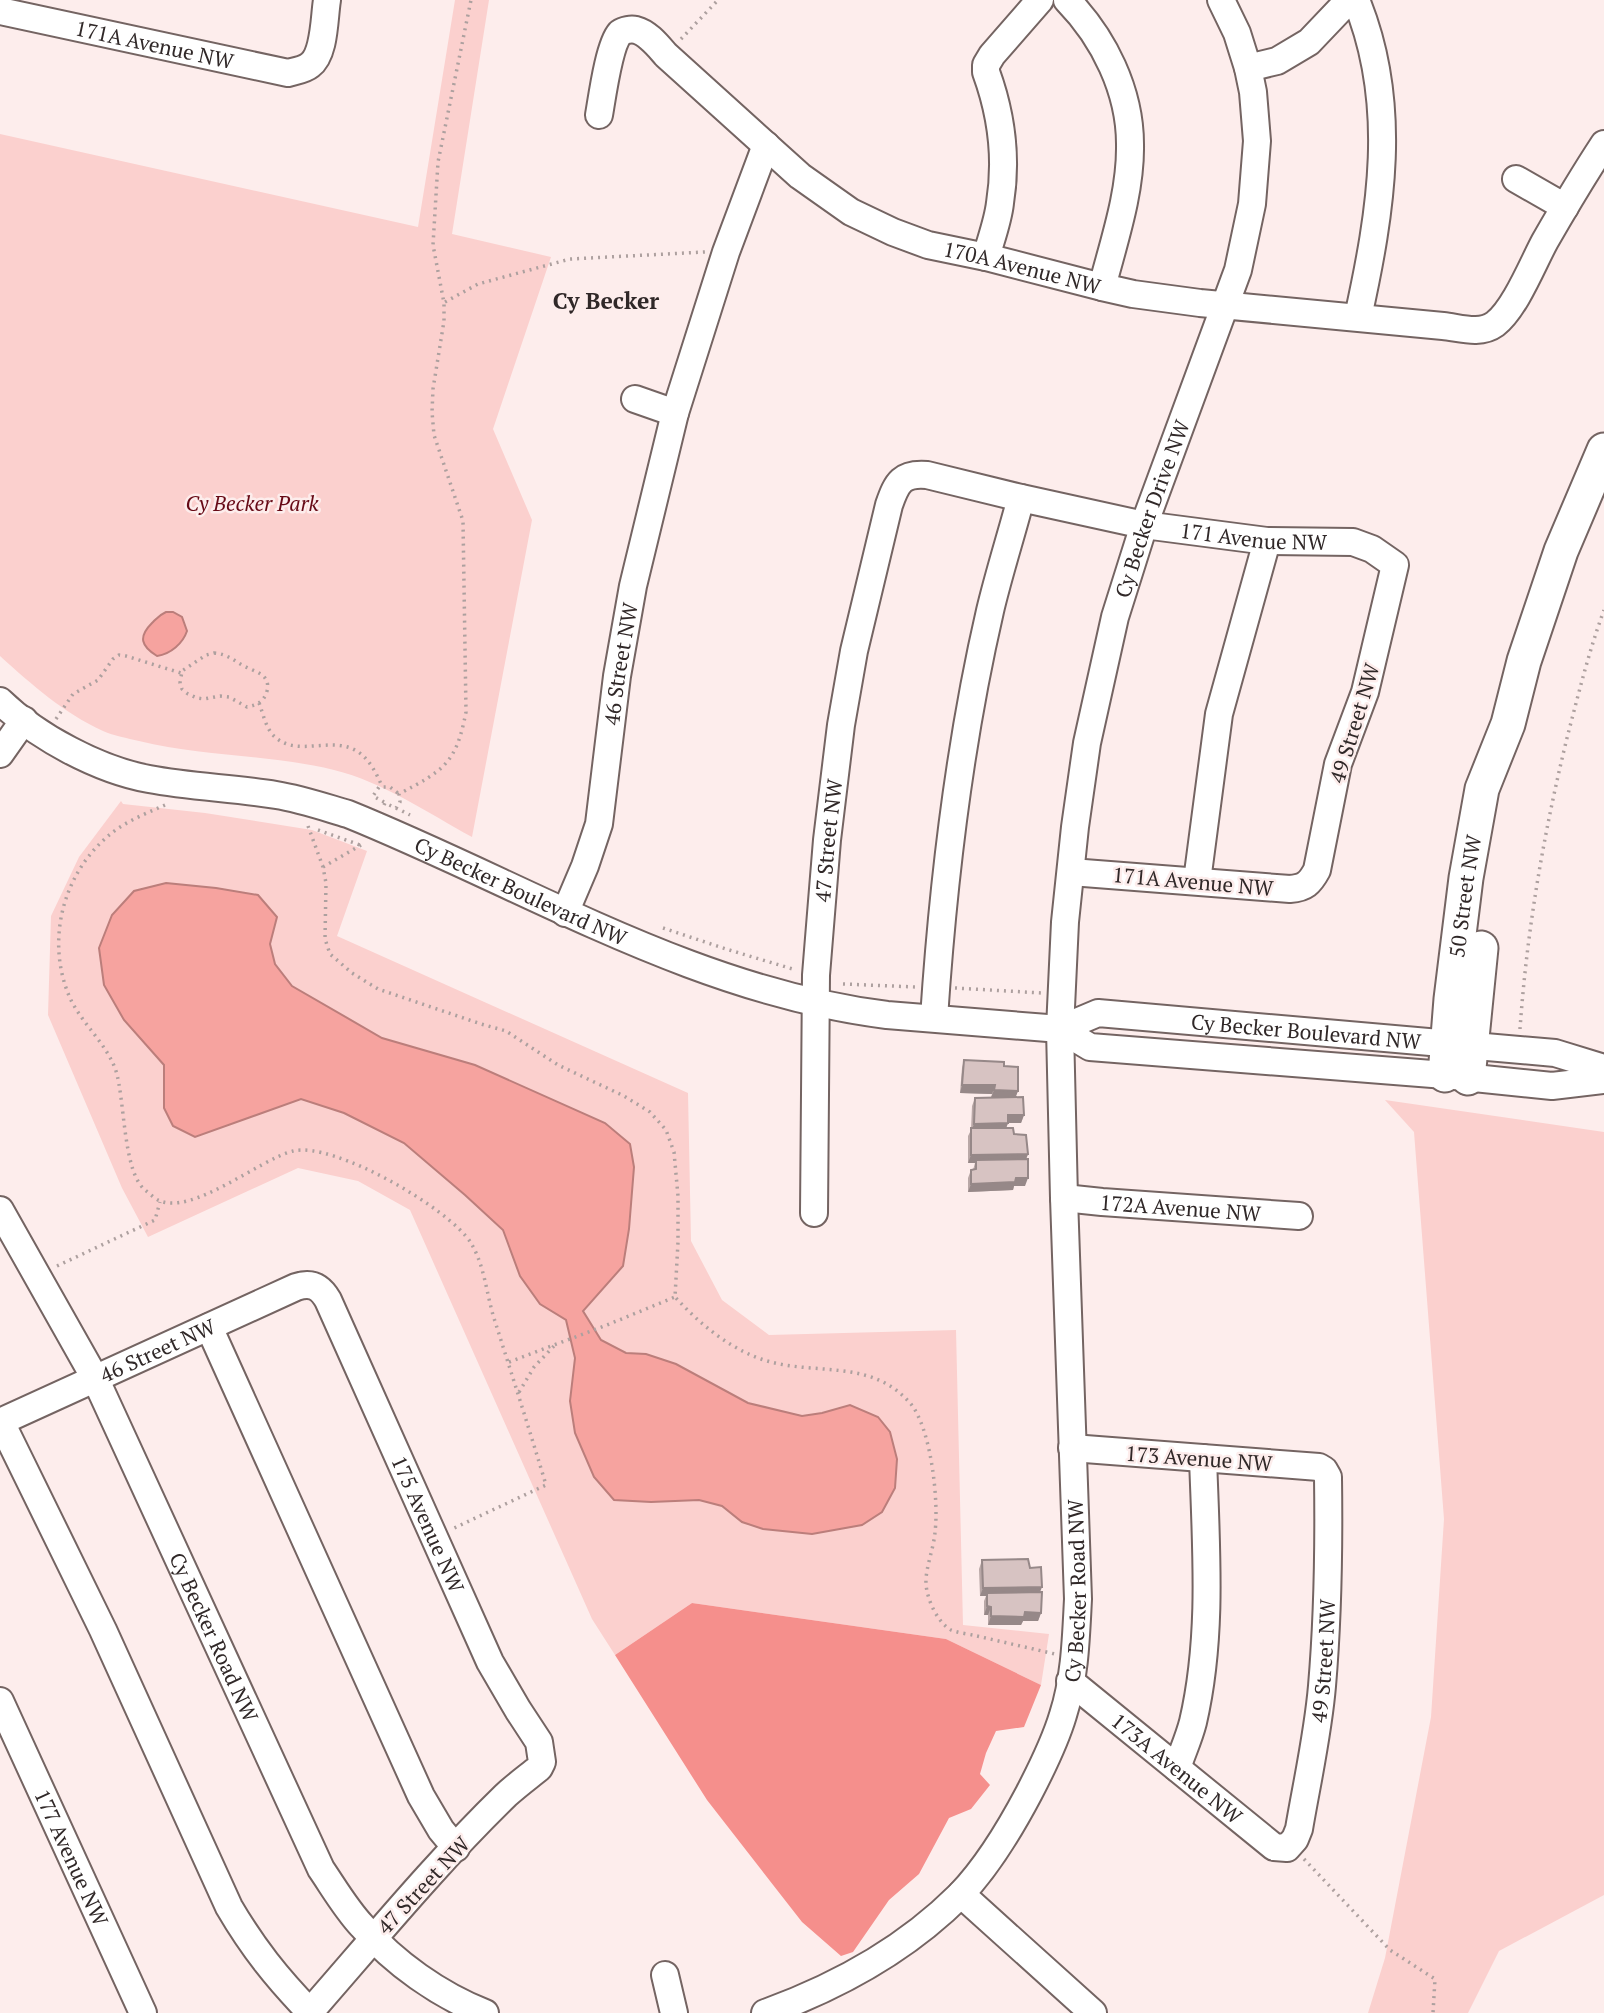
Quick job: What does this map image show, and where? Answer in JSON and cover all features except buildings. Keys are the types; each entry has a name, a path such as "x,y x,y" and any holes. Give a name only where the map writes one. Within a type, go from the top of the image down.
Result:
{"main road":[{"name":"50 Street NW","path":"1457,1061 1451,999 1466,878 1482,789 1508,724 1524,661 1561,551 1604,450"}],"street":[{"name":"171A Avenue NW","path":"0,11 288,73 307,68 314,61 320,49 327,0"},
{"path":"986,257 1000,204 1003,161 999,117 986,65 1040,0"},
{"path":"1067,0 1098,38 1116,74 1126,104 1130,144 1126,191 1102,287"},
{"name":"Cy Becker Drive NW","path":"1060,1029 1065,922 1081,788 1098,691 1115,617 1144,525 1238,270 1252,204 1257,141 1253,92 1237,33 1221,0"},
{"path":"1248,68 1278,61 1310,43 1349,0"},
{"path":"1356,0 1370,41 1379,83 1383,138 1381,194 1358,317"},
{"name":"170A Avenue NW","path":"599,115 609,63 620,33 638,30 800,176 852,212 928,245 1133,294 1480,331 1495,324 1509,308 1565,207"},
{"path":"1516,179 1565,207 1604,144"},
{"name":"46 Street NW","path":"565,913 599,824 617,676 633,586 675,413 726,252 766,145"},
{"path":"635,400 675,413"},
{"name":"171 Avenue NW","path":"904,477 913,474 927,475 1144,525 1267,541 1353,542 1372,549 1395,565"},
{"name":"47 Street NW","path":"814,1213 818,936 834,781 854,651 889,505 894,491 904,477"},
{"path":"934,1018 948,851 967,729 990,611 1021,498"},
{"path":"1197,881 1219,714 1267,541"},
{"name":"49 Street NW","path":"1312,880 1320,858 1338,764 1366,692 1395,565"},
{"name":"Cy Becker Boulevard NW","path":"0,701 34,728 97,763 124,773 148,779 278,795 309,802 374,824 641,947 732,980 815,1001 864,1012 1060,1029 1098,1013 1457,1061 1555,1054 1604,1069"},
{"path":"0,754 34,728"},
{"name":"171A Avenue NW","path":"1071,872 1290,889 1304,888 1312,880"},
{"name":"Cy Becker Road NW","path":"766,2013 826,1988 869,1966 909,1938 961,1894 1003,1840 1037,1777 1063,1714 1072,1670 1078,1599 1060,1029"},
{"path":"1457,1061 1552,1086 1604,1080"},
{"name":"172A Avenue NW","path":"1064,1198 1299,1216"},
{"name":"Cy Becker Road NW","path":"0,1210 96,1380 315,1859 346,1906 373,1938 426,1981 485,2013"},
{"name":"46 Street NW","path":"1,1422 296,1287 305,1284 316,1286"},
{"name":"175 Avenue NW","path":"316,1286 328,1300 490,1662 539,1742 542,1762"},
{"path":"209,1327 421,1796 456,1848"},
{"path":"1,1422 103,1629 229,1907 251,1944 280,1982 309,2013"},
{"name":"173 Avenue NW","path":"1072,1448 1319,1467 1324,1470"},
{"path":"1177,1768 1192,1724 1208,1605 1203,1458"},
{"name":"49 Street NW","path":"1289,1847 1299,1829 1322,1688 1329,1589 1328,1477 1324,1470"},
{"name":"173A Avenue NW","path":"1072,1670 1177,1768 1274,1847 1289,1847"},
{"name":"177 Avenue NW","path":"0,1701 143,2013"},
{"name":"47 Street NW","path":"309,2013 373,1938 456,1848 508,1794 539,1768 542,1762"},
{"path":"961,1894 1093,2013"},
{"path":"665,1975 674,2013"}],"path":[{"path":"399,794 425,780 447,762 461,738 466,712 463,522 435,435 432,412 444,303 432,245 438,162 471,0"},
{"path":"666,55 718,0"},
{"path":"444,303 478,284 570,259 711,252"},
{"path":"1520,1032 1535,888 1549,816 1590,652 1604,610"},
{"path":"214,653 232,657 266,678 267,693 260,703 247,707 229,697 197,698 182,689 182,674 189,665 206,655 214,653"},
{"path":"34,728 73,694 98,680 113,659 119,656 182,674"},
{"path":"260,703 267,726 281,741 292,746 331,744 353,748 370,764 382,786"},
{"path":"323,867 396,808 400,802 399,794 390,787 382,786 375,791 374,824"},
{"path":"175,806 166,805 134,819 90,854 70,886 59,920 58,945 62,976 71,1000 115,1068 134,1174 142,1188 160,1202 179,1202 201,1197 280,1155 296,1150 312,1150 383,1177 423,1200 468,1238 478,1256 493,1315 546,1485 435,1538"},
{"path":"300,824 308,827 374,824"},
{"path":"308,827 326,883 325,939 330,954 352,973 378,989 506,1031 558,1065 650,1112 666,1130 674,1152 678,1196 675,1297 698,1321 728,1343 761,1359 873,1376 896,1389 912,1405 923,1427 931,1462 937,1502 926,1583 938,1617 951,1630 1072,1670"},
{"path":"37,1275 155,1220 160,1202"},
{"path":"509,1362 675,1297"},
{"path":"519,1392 534,1367 555,1345"},
{"path":"1289,1847 1390,1950 1435,1979 1433,2013"}],"green space":[{"name":"Cy Becker Park","path":"455,0 489,0 452,234 551,257 493,429 532,520 472,837 388,790 352,775 286,761 163,746 107,733 62,707 0,656 0,134 418,227"},
{"path":"121,801 123,804 205,813 312,830 367,851 337,936 688,1093 691,1241 722,1300 769,1335 956,1330 963,1625 1049,1634 1041,1685 946,1639 692,1603 615,1655 592,1619 410,1210 358,1181 298,1168 148,1237 122,1188 48,1015 51,916 79,857"},
{"path":"1385,1100 1604,1132 1604,1895 1499,1951 1468,2013 1368,2013 1385,1958 1431,1717 1444,1519 1414,1132"}],"shaded area":[{"path":"166,612 182,617 187,631 176,647 157,656 145,645 143,637 152,623"},
{"path":"166,883 258,895 277,917 270,944 275,964 292,986 382,1038 475,1065 605,1123 630,1144 634,1167 623,1266 583,1311 601,1340 626,1353 646,1354 676,1364 748,1403 802,1416 850,1405 878,1417 890,1432 897,1459 895,1488 882,1512 862,1525 812,1534 763,1529 742,1522 722,1506 699,1500 614,1500 594,1477 575,1433 570,1401 575,1358 566,1320 540,1304 520,1276 503,1230 404,1143 344,1113 301,1099 195,1137 173,1126 164,1108 164,1065 124,1020 104,985 99,948 112,915 134,891"},
{"path":"692,1603 946,1639 1041,1685 1024,1727 996,1731 980,1774 990,1785 971,1809 949,1818 919,1874 889,1900 853,1952 841,1956 802,1922 707,1800 615,1655"}],"district":[{"name":"Cy Becker","path":"606,300"}]}
